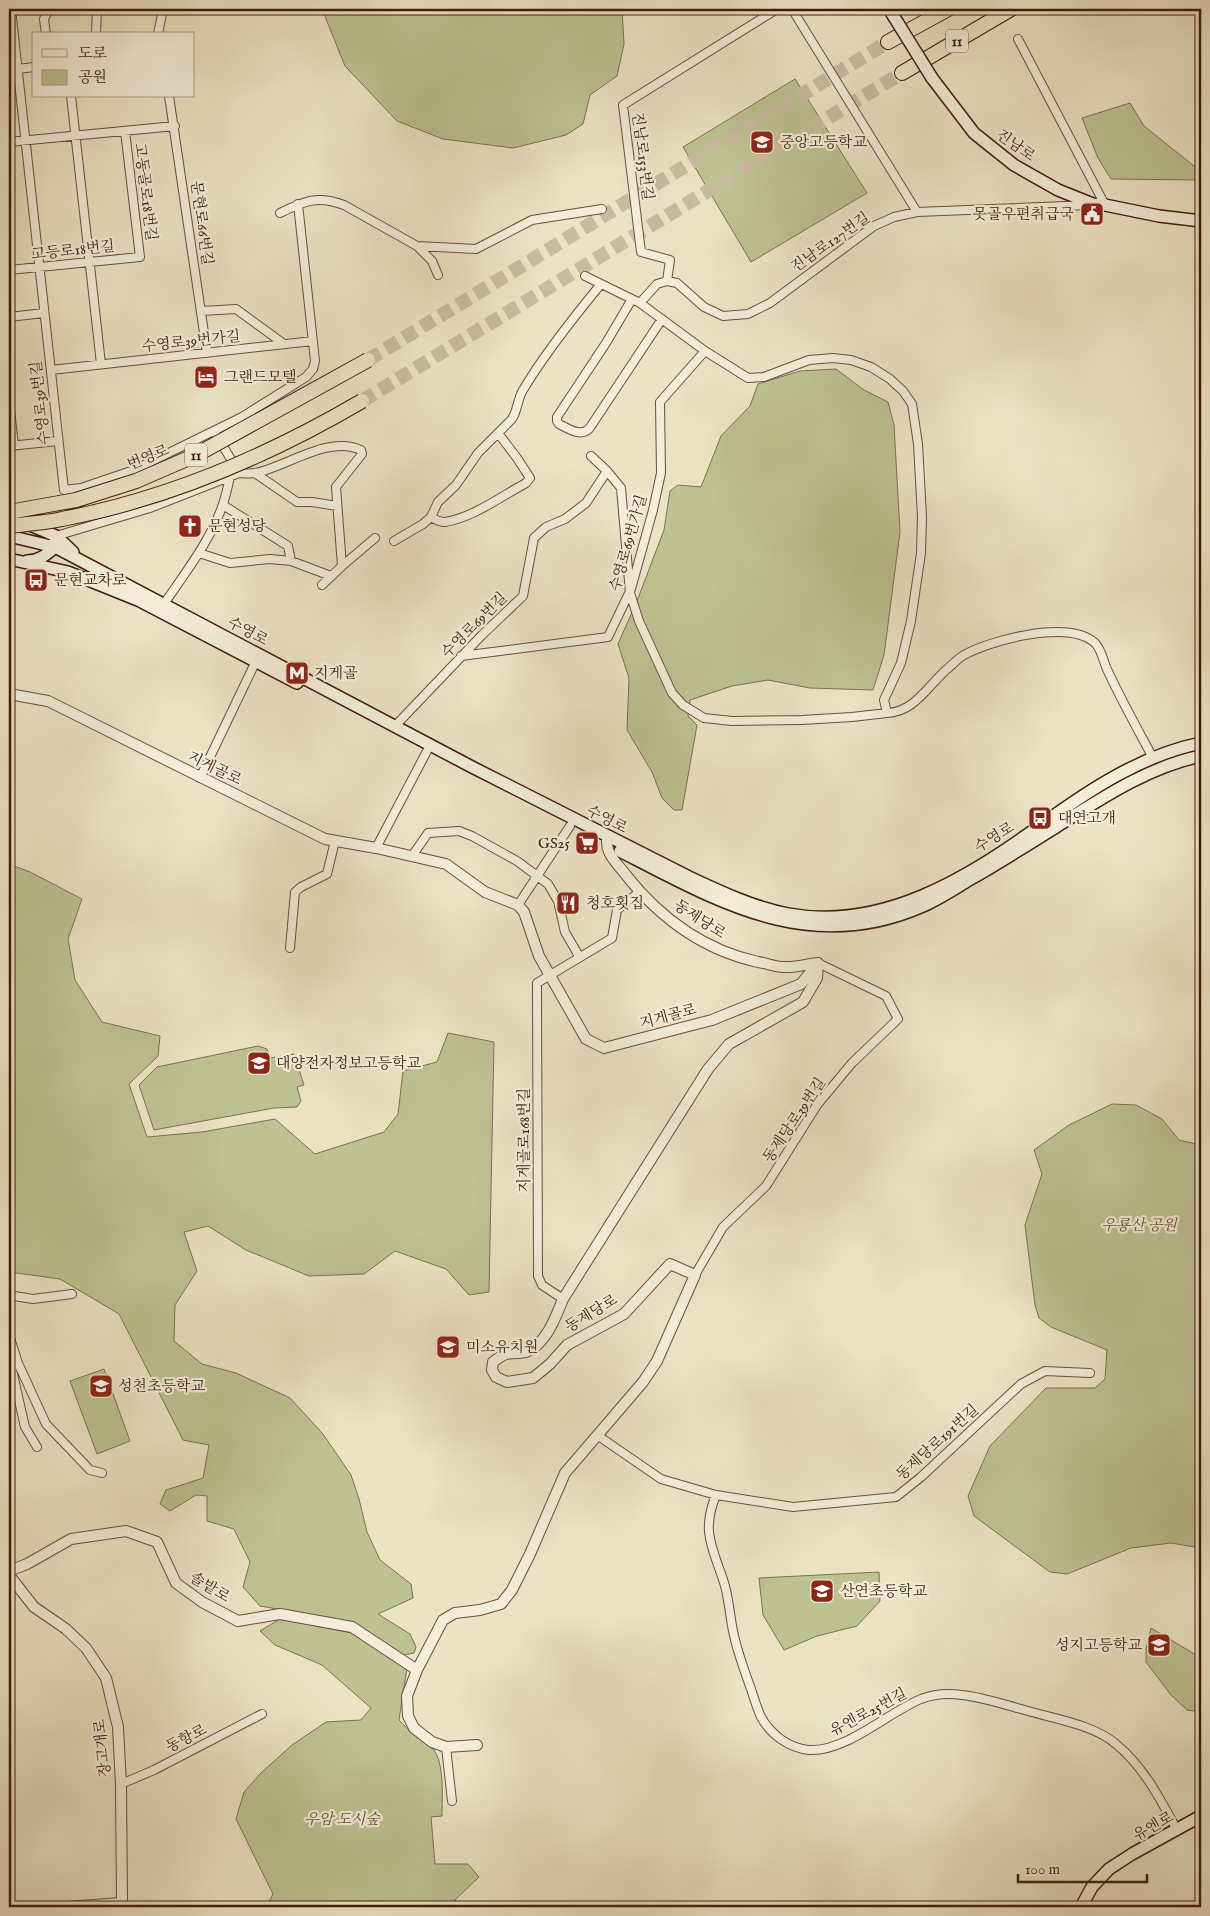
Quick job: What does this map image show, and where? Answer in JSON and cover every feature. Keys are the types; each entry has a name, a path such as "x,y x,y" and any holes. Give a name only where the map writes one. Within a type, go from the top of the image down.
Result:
{"highway":[{"name":"11","path":"888,42 948,9"},
{"name":"11","path":"902,74 1011,9"},
{"name":"번영로","path":"9,514 76,500 136,481 196,455 368,360"},
{"name":"11","path":"9,526 61,519 126,504 218,472 277,448 362,401"},
{"path":"9,507 76,500"},
{"path":"9,535 61,519"}],"main road":[{"name":"진남로","path":"892,10 932,78 974,133 1014,165 1058,190 1093,204 1159,216 1201,221"},
{"path":"9,514 55,541"},
{"path":"9,535 55,541"},
{"path":"11,562 36,561 45,556 55,541"},
{"name":"수영로","path":"55,541 82,561 103,573 395,726 703,893 765,917 828,926 862,923 924,906 1002,861 1112,793 1158,769 1201,756"},
{"name":"수영로","path":"11,562 78,576 140,601 570,826 607,840 725,894 772,910 797,915 823,917 869,914 912,901 936,889 1024,836 1087,792 1153,758 1185,746 1201,743"},
{"name":"유엔로","path":"1081,1907 1092,1887 1108,1870 1132,1854 1201,1816"}],"street":[{"name":"수영로39번길","path":"11,9 64,490 81,488 134,470 214,431"},
{"path":"46,32 44,19 49,9"},
{"path":"96,32 97,9"},
{"path":"158,32 163,9"},
{"name":"진남로153번길","path":"666,281 670,260 641,252 623,105 777,9"},
{"path":"792,9 917,212"},
{"path":"1018,39 1105,205"},
{"path":"18,68 32,67"},
{"path":"71,98 101,364"},
{"name":"문현로66번길","path":"169,98 207,353"},
{"path":"9,142 174,126"},
{"name":"고동골로18번길","path":"125,131 140,257"},
{"path":"280,212 298,204 320,199 332,200 417,246 432,261 438,275"},
{"path":"239,473 214,431 242,417 306,377 313,369 314,361 298,204"},
{"name":"진남로127번길","path":"666,281 677,283 704,307 723,316 748,314 770,304 874,226 894,217 917,212 1093,204"},
{"path":"417,246 476,249 532,220 602,209"},
{"name":"고등로18번길","path":"9,270 140,257"},
{"path":"585,276 640,303 705,351 748,378 764,377 808,360 833,358 851,360 871,367 890,379 903,391 912,404 918,444 922,517 921,553 911,621 901,663 884,700 886,713"},
{"path":"640,303 657,284 666,281"},
{"path":"394,541 423,524 431,517 438,502 456,485 478,453 516,414 518,399 540,363 601,284"},
{"path":"632,298 606,343 557,418 559,424 580,433 590,429 662,319"},
{"name":"수영로39번가길","path":"201,311 236,309 284,344"},
{"path":"9,317 44,313"},
{"name":"수영로39번가길","path":"51,370 312,341"},
{"name":"수영로69번가길","path":"461,656 608,637 630,593 647,536 661,473 660,402 705,351"},
{"path":"9,400 11,446 58,441"},
{"path":"431,517 444,522 475,512 526,483 530,478 498,433"},
{"path":"55,541 150,508 239,473 255,473 320,449 338,446 354,447 361,450 362,454 336,487 342,566"},
{"path":"592,456 608,471 621,488 630,593 639,621 672,693 683,705 704,718 732,721 802,720 896,713 904,710 916,701 941,674 963,656 989,644 1019,636 1051,632 1068,633 1083,636 1094,643 1100,650 1106,667 1153,758"},
{"name":"수영로69번길","path":"395,726 461,656 523,596 534,538 546,527 565,519 586,503 608,471"},
{"path":"255,473 297,502 337,506"},
{"path":"164,604 199,553 223,505 230,477"},
{"path":"223,505 288,546 290,561"},
{"path":"322,585 375,538"},
{"path":"199,553 230,563 270,559 290,561 331,576"},
{"name":"수영로","path":"200,778 256,661"},
{"name":"지게골로","path":"9,694 48,701 325,839 376,848 446,864 485,892 518,905 524,912 539,956 586,1039 604,1048 712,1020 800,984 818,963"},
{"path":"376,848 427,751"},
{"name":"수영로","path":"538,876 570,826"},
{"path":"412,856 428,833 459,831 472,836 517,861 548,884 558,901 565,932 579,956"},
{"name":"동제당로","path":"607,840 608,852 639,892 674,923 710,946 740,958 784,968 818,963 817,978 803,1002 729,1044 708,1069 563,1299 551,1326 538,1344 526,1352 505,1353 493,1362 492,1370 496,1377 507,1382 533,1378 550,1364 567,1345 624,1314 670,1264 695,1275"},
{"path":"290,948 294,892 327,874 335,841"},
{"path":"518,905 538,876"},
{"path":"550,975 612,938 617,910 639,892"},
{"name":"동제당로39번길","path":"695,1275 722,1227 766,1186 817,1105 852,1063 898,1019 886,996 818,963"},
{"name":"지게골로168번길","path":"550,975 537,983 538,1276 542,1285 563,1299"},
{"path":"476,1745 446,1747 432,1742 414,1728 408,1716 407,1696 417,1670 443,1620 455,1613 480,1610 501,1604 512,1590 565,1474 642,1382 657,1361 695,1275"},
{"path":"9,1298 14,1296 33,1299 72,1294"},
{"path":"9,1335 46,1424 90,1470 102,1473"},
{"path":"14,1350 9,1357 26,1427 37,1447"},
{"name":"동제당로191번길","path":"597,1436 661,1480 716,1495 793,1507 896,1497 921,1477 1021,1384 1045,1371 1090,1373"},
{"name":"유엔로25번길","path":"716,1495 710,1509 709,1532 725,1586 738,1652 761,1717 771,1731 782,1740 795,1748 826,1749 842,1743 901,1708 924,1698 944,1694 980,1698 1104,1734 1131,1758 1156,1790 1177,1830"},
{"name":"솔밭로","path":"9,1573 71,1539 126,1532 157,1542 176,1584 202,1602 238,1621 280,1614 352,1627 417,1670"},
{"name":"장고개로","path":"9,1573 34,1606 66,1629 86,1648 106,1678 118,1727 121,1784 122,1903 66,1907"},
{"name":"동항로","path":"121,1784 154,1770 262,1714"},
{"path":"446,1747 452,1801"}],"green space":[{"path":"322,9 622,9 624,44 617,76 590,95 583,124 566,135 513,148 443,139 397,121 345,66"},
{"path":"795,79 867,193 751,262 683,147"},
{"path":"1130,103 1144,126 1199,170 1198,180 1111,179 1098,158 1082,118"},
{"path":"836,369 864,390 888,402 894,425 900,532 884,655 873,690 810,688 768,680 732,686 690,700 688,716 697,725 682,810 674,810 662,798 652,772 627,730 629,678 618,644 637,601 664,530 670,491 678,485 701,487 721,436 750,406 758,384 800,371"},
{"path":"9,864 30,872 82,899 68,939 75,980 102,1022 160,1036 158,1056 129,1084 147,1137 202,1132 275,1119 315,1154 384,1132 398,1114 403,1071 437,1062 448,1033 494,1042 489,1292 469,1295 446,1269 395,1251 364,1274 309,1276 246,1250 208,1226 184,1232 197,1271 175,1305 174,1341 202,1364 236,1373 290,1398 323,1434 351,1475 367,1532 380,1560 411,1584 413,1598 378,1614 410,1634 416,1647 414,1653 404,1655 352,1622 260,1606 243,1587 250,1562 234,1529 207,1521 207,1496 196,1495 170,1511 160,1504 166,1490 203,1478 209,1445 183,1440 119,1314 60,1279 9,1272"},
{"path":"258,1046 267,1049 270,1058 294,1054 304,1085 297,1087 301,1101 297,1107 274,1108 154,1130 139,1085 157,1067"},
{"name":"우룡산 공원","path":"1112,1104 1136,1105 1162,1119 1179,1140 1201,1145 1201,1548 1171,1543 1131,1548 1067,1574 1050,1572 974,1516 968,1496 990,1446 1046,1388 1095,1388 1105,1379 1107,1350 1051,1327 1039,1318 1035,1305 1025,1225 1042,1174 1034,1150 1069,1125"},
{"path":"104,1369 130,1441 97,1454 70,1381"},
{"path":"879,1572 880,1601 857,1626 817,1636 784,1650 763,1615 759,1578"},
{"name":"우암 도시숲","path":"280,1619 352,1633 407,1668 399,1720 432,1748 439,1761 441,1770 442,1816 431,1817 435,1864 468,1864 479,1877 455,1900 454,1907 266,1907 273,1894 236,1819 244,1792 261,1773 292,1745 326,1722 361,1720 371,1708 322,1665 275,1645 260,1631"},
{"path":"1151,1628 1201,1658 1201,1712 1187,1710 1171,1695 1146,1662 1146,1649"}],"tunnel":[{"path":"368,360 888,42"},
{"path":"362,401 902,73"}],"place":[{"name":"중앙고등학교","path":"762,142"},
{"name":"못골우편취급국","path":"1092,214"},
{"name":"그랜드모텔","path":"206,377"},
{"name":"문현성당","path":"190,526"},
{"name":"문현교차로","path":"36,580"},
{"name":"지게골","path":"297,673"},
{"name":"대연고개","path":"1040,818"},
{"name":"GS25","path":"587,843"},
{"name":"청호횟집","path":"568,903"},
{"name":"대양전자정보고등학교","path":"259,1063"},
{"name":"미소유치원","path":"448,1347"},
{"name":"성천초등학교","path":"101,1386"},
{"name":"산연초등학교","path":"822,1591"},
{"name":"성지고등학교","path":"1159,1645"}]}
